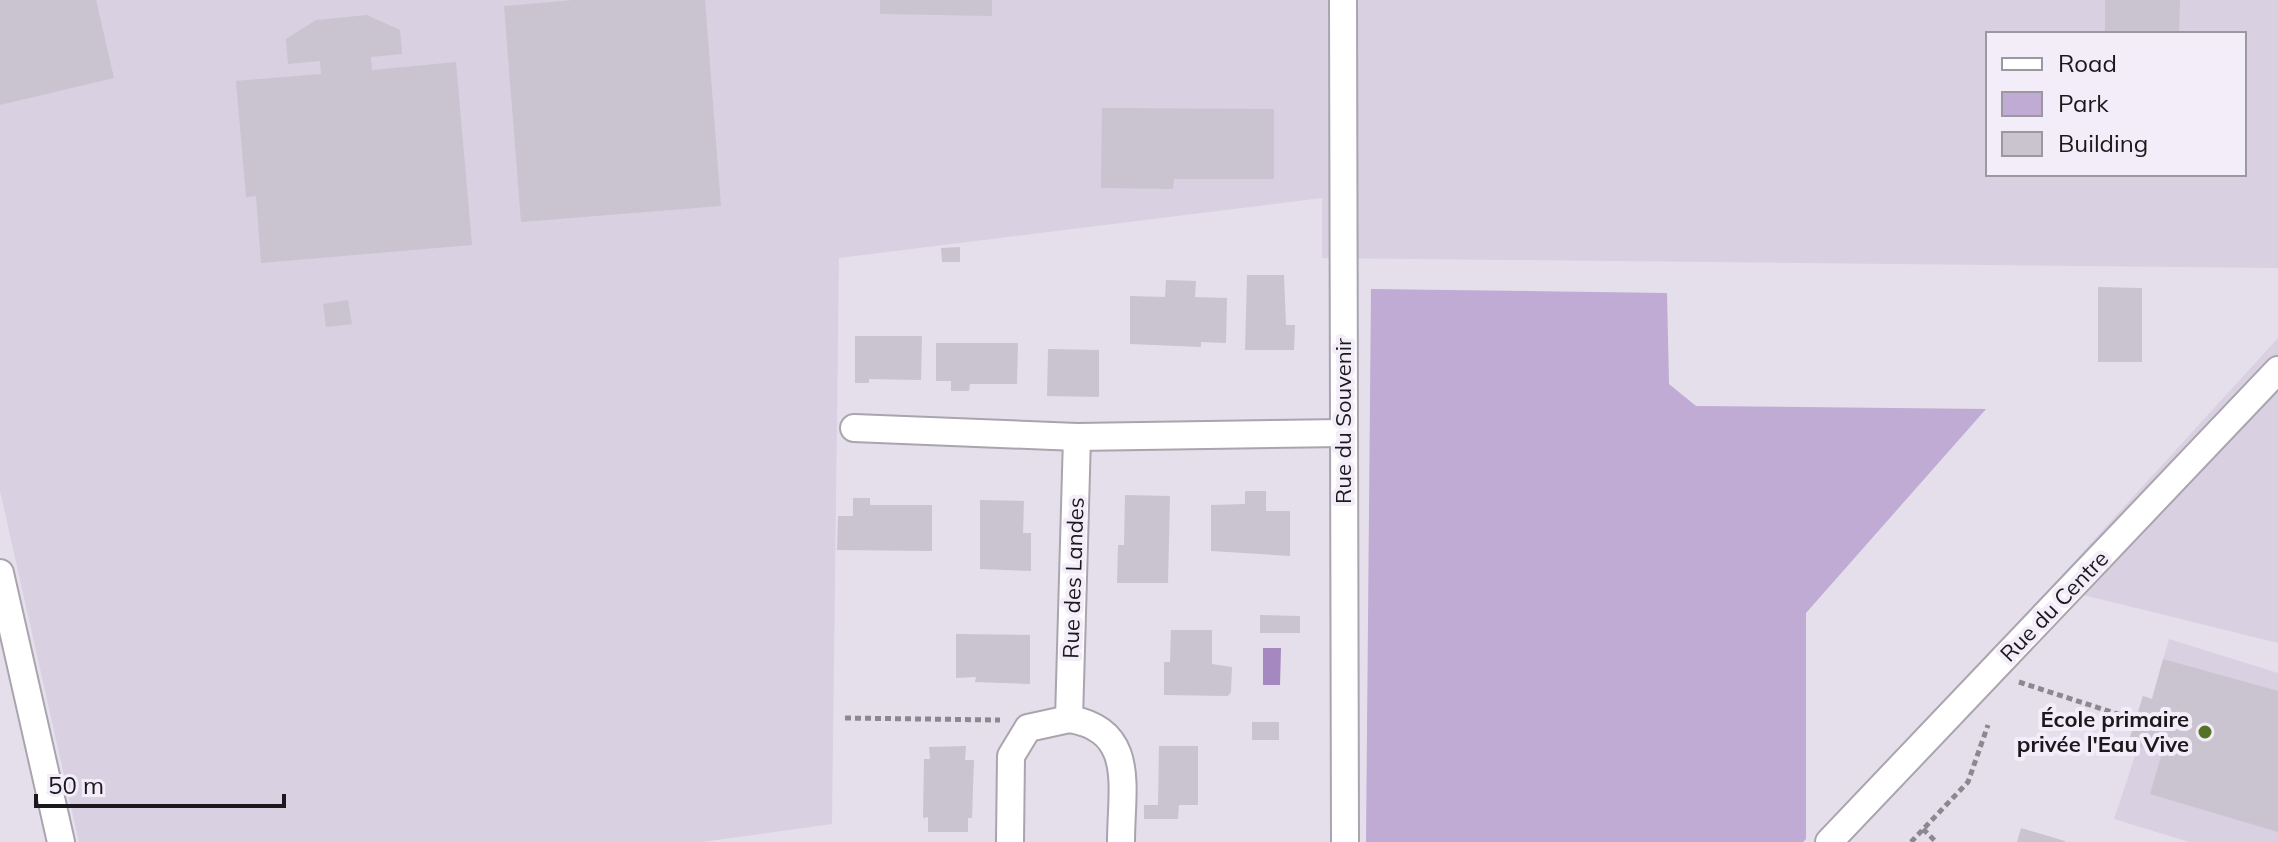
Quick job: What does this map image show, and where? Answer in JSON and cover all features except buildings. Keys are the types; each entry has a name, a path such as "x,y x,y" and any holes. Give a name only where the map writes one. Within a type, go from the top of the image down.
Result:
{"street":[{"name":"Rue du Souvenir","path":"1343,0 1345,842"},
{"name":"Rue du Centre","path":"1829,842 2278,370"},
{"path":"854,428 1077,437 1343,433"},
{"name":"Rue des Landes","path":"1069,719 1077,437"},
{"path":"0,573 61,842"},
{"path":"1010,842 1011,756 1028,728 1069,719 1091,723 1111,737 1121,759 1121,842"}],"path":[{"path":"1999,663 2023,686 2136,720"},
{"path":"845,718 998,719 1028,728"},
{"path":"1911,842 1968,782 1988,725"},
{"path":"1923,829 1936,842"}],"shaded area":[{"path":"0,0 2278,0 2278,268 1322,258 1322,198 839,258 832,824 702,842 79,842 0,491"},
{"path":"2278,338 2278,643 2051,587"},
{"name":"École primaire privée l'Eau Vive","path":"2169,639 2278,673 2278,842 2189,842 2114,819 2138,747 2128,744 2143,696 2152,699"},
{"path":"1263,648 1281,648 1280,685 1263,685"}],"green space":[{"path":"1371,289 1667,293 1669,384 1696,406 1986,409 1806,613 1806,839 1803,842 1366,842"}],"place":[{"name":"École primaire privée l'Eau Vive","path":"2205,732"}]}
